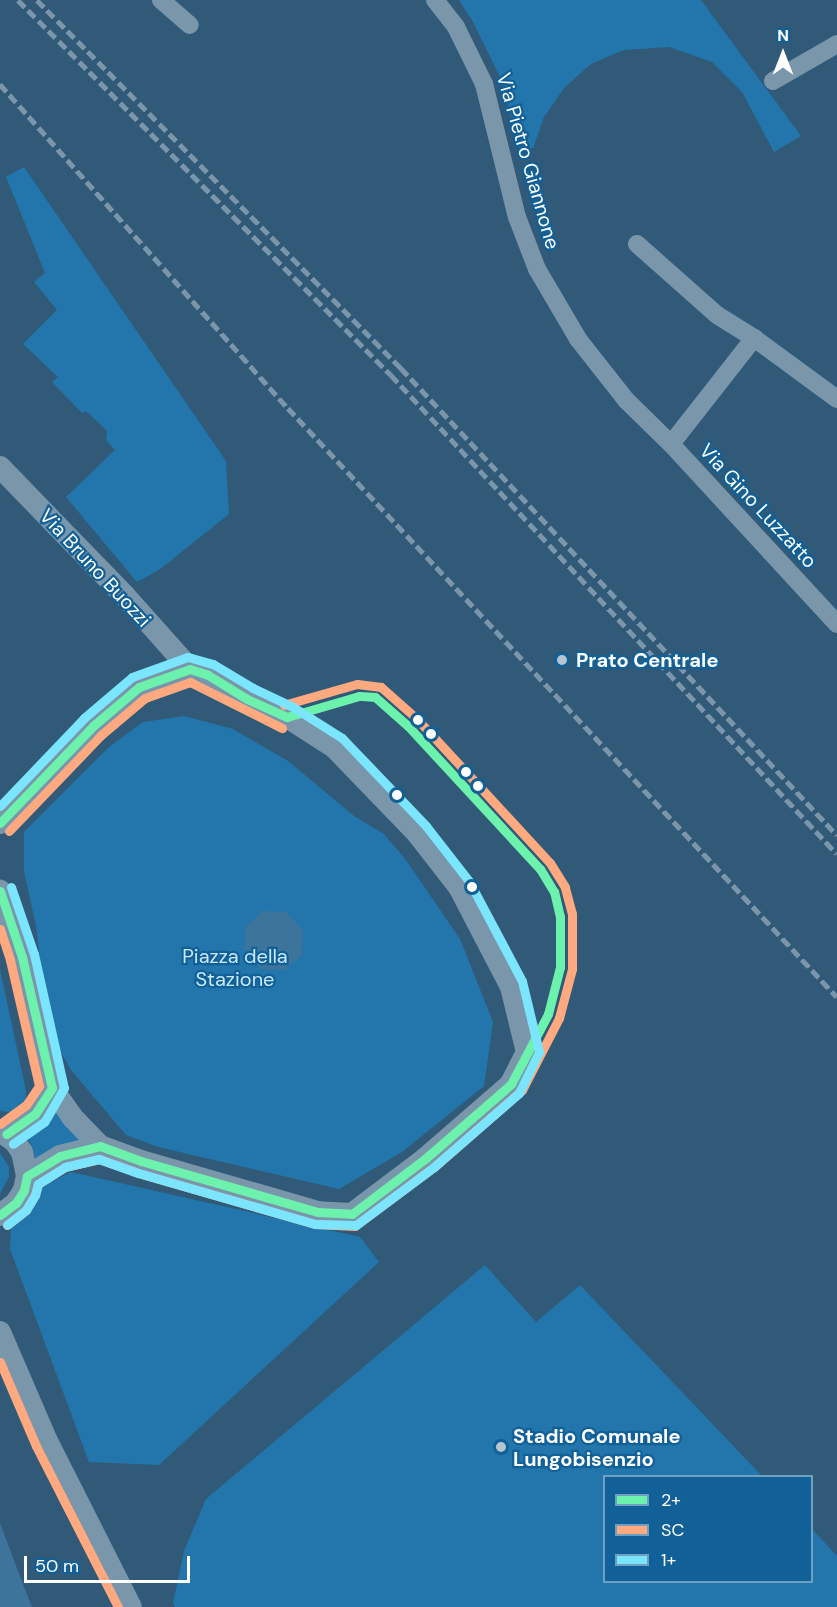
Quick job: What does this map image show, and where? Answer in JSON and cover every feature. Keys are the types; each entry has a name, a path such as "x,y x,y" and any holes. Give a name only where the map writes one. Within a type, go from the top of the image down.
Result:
{"street":[{"path":"161,0 190,26"},
{"name":"Via Pietro Giannone","path":"435,0 456,27 484,84 517,217 537,269 578,339 626,400 670,444"},
{"path":"773,81 837,44"},
{"path":"637,244 717,315 754,338 837,399"},
{"path":"670,444 754,338"},
{"name":"Via Gino Luzzatto","path":"670,444 837,624"},
{"name":"Via Bruno Buozzi","path":"0,467 124,596 190,669"},
{"path":"0,823 93,726 140,687 190,669 208,675 247,699 287,717 334,747 417,833 459,887 511,987 527,1052 511,1084 426,1158 352,1214 318,1212 141,1161 100,1146 73,1118 52,1088 22,957 0,891"},
{"path":"0,1215 16,1203 24,1190 27,1176 22,1152 3,1132 35,1114 52,1088"},
{"path":"27,1176 60,1156 100,1146"},
{"path":"0,1332 47,1441 132,1607"}],"green space":[{"path":"459,0 701,0 801,136 774,152 742,92 712,62 669,47 624,50 591,64 564,88 544,117 533,148 520,149 501,79 473,22"},
{"path":"24,167 226,461 229,514 159,570 137,582 66,497 115,450 106,440 107,431 86,411 82,413 52,382 58,377 23,344 57,310 34,282 45,273 6,177"},
{"name":"Piazza della Stazione","path":"184,716 233,729 288,761 354,816 384,834 406,860 460,939 493,1022 484,1086 402,1152 339,1189 158,1147 126,1135 71,1070 49,1031 36,926 24,871 24,832 109,747 143,722"},
{"path":"0,969 26,1091 25,1107 9,1112 0,1111"},
{"path":"56,1101 85,1143 35,1159 32,1146 25,1134"},
{"path":"0,1153 9,1167 9,1177 0,1194"},
{"path":"71,1172 360,1237 379,1262 159,1465 89,1462 10,1249 11,1228 43,1186"},
{"name":"Stadio Comunale Lungobisenzio","path":"485,1265 536,1322 580,1285 761,1475 603,1475 603,1583 813,1583 813,1530 837,1556 837,1607 175,1607 173,1603 184,1551 206,1499"}],"shaded area":[{"path":"262,911 286,912 303,930 302,955 284,970 261,969 245,953 245,928"},
{"path":"0,1523 24,1587 32,1607 0,1607"}],"railway":[{"path":"18,0 391,375 837,854"},
{"path":"37,0 401,368 837,835"},
{"path":"0,84 288,408 837,997"}],"transit line":[{"name":"1+","path":"0,806 84,718 132,677 188,657 213,664 253,688 293,707 342,738 426,826 469,881 522,981 539,1052 519,1093 434,1167 356,1225 315,1224 138,1173 99,1159 65,1167 38,1184 35,1195 26,1210 7,1225"},
{"name":"2+","path":"0,823 93,726 139,687 190,669 208,675 247,699 287,717"},
{"name":"SC","path":"9,831 101,735 145,698 190,682 282,728"},
{"name":"SC","path":"7,1225 26,1210 35,1195 38,1184 65,1167 99,1159 138,1173 315,1224 355,1226 434,1167 522,1090 559,1018 572,969 572,914 565,887 550,863 416,718 381,687 357,684 284,705"},
{"name":"2+","path":"0,1215 16,1203 24,1190 27,1176 60,1156 100,1146 141,1161 318,1212 352,1214 426,1158 511,1084 548,1014 560,967 560,917 554,892 540,869 408,726 375,697 359,696 287,717"},
{"name":"1+","path":"11,887 34,954 64,1088 44,1122 13,1144"},
{"name":"2+","path":"0,891 22,957 52,1088 35,1114 6,1134"},
{"name":"SC","path":"0,929 10,960 39,1086 26,1105 0,1124"},
{"name":"SC","path":"0,1362 36,1446 118,1607"}],"place":[{"name":"Prato Centrale","path":"562,660"},
{"name":"Stadio Comunale Lungobisenzio","path":"501,1447"}]}
